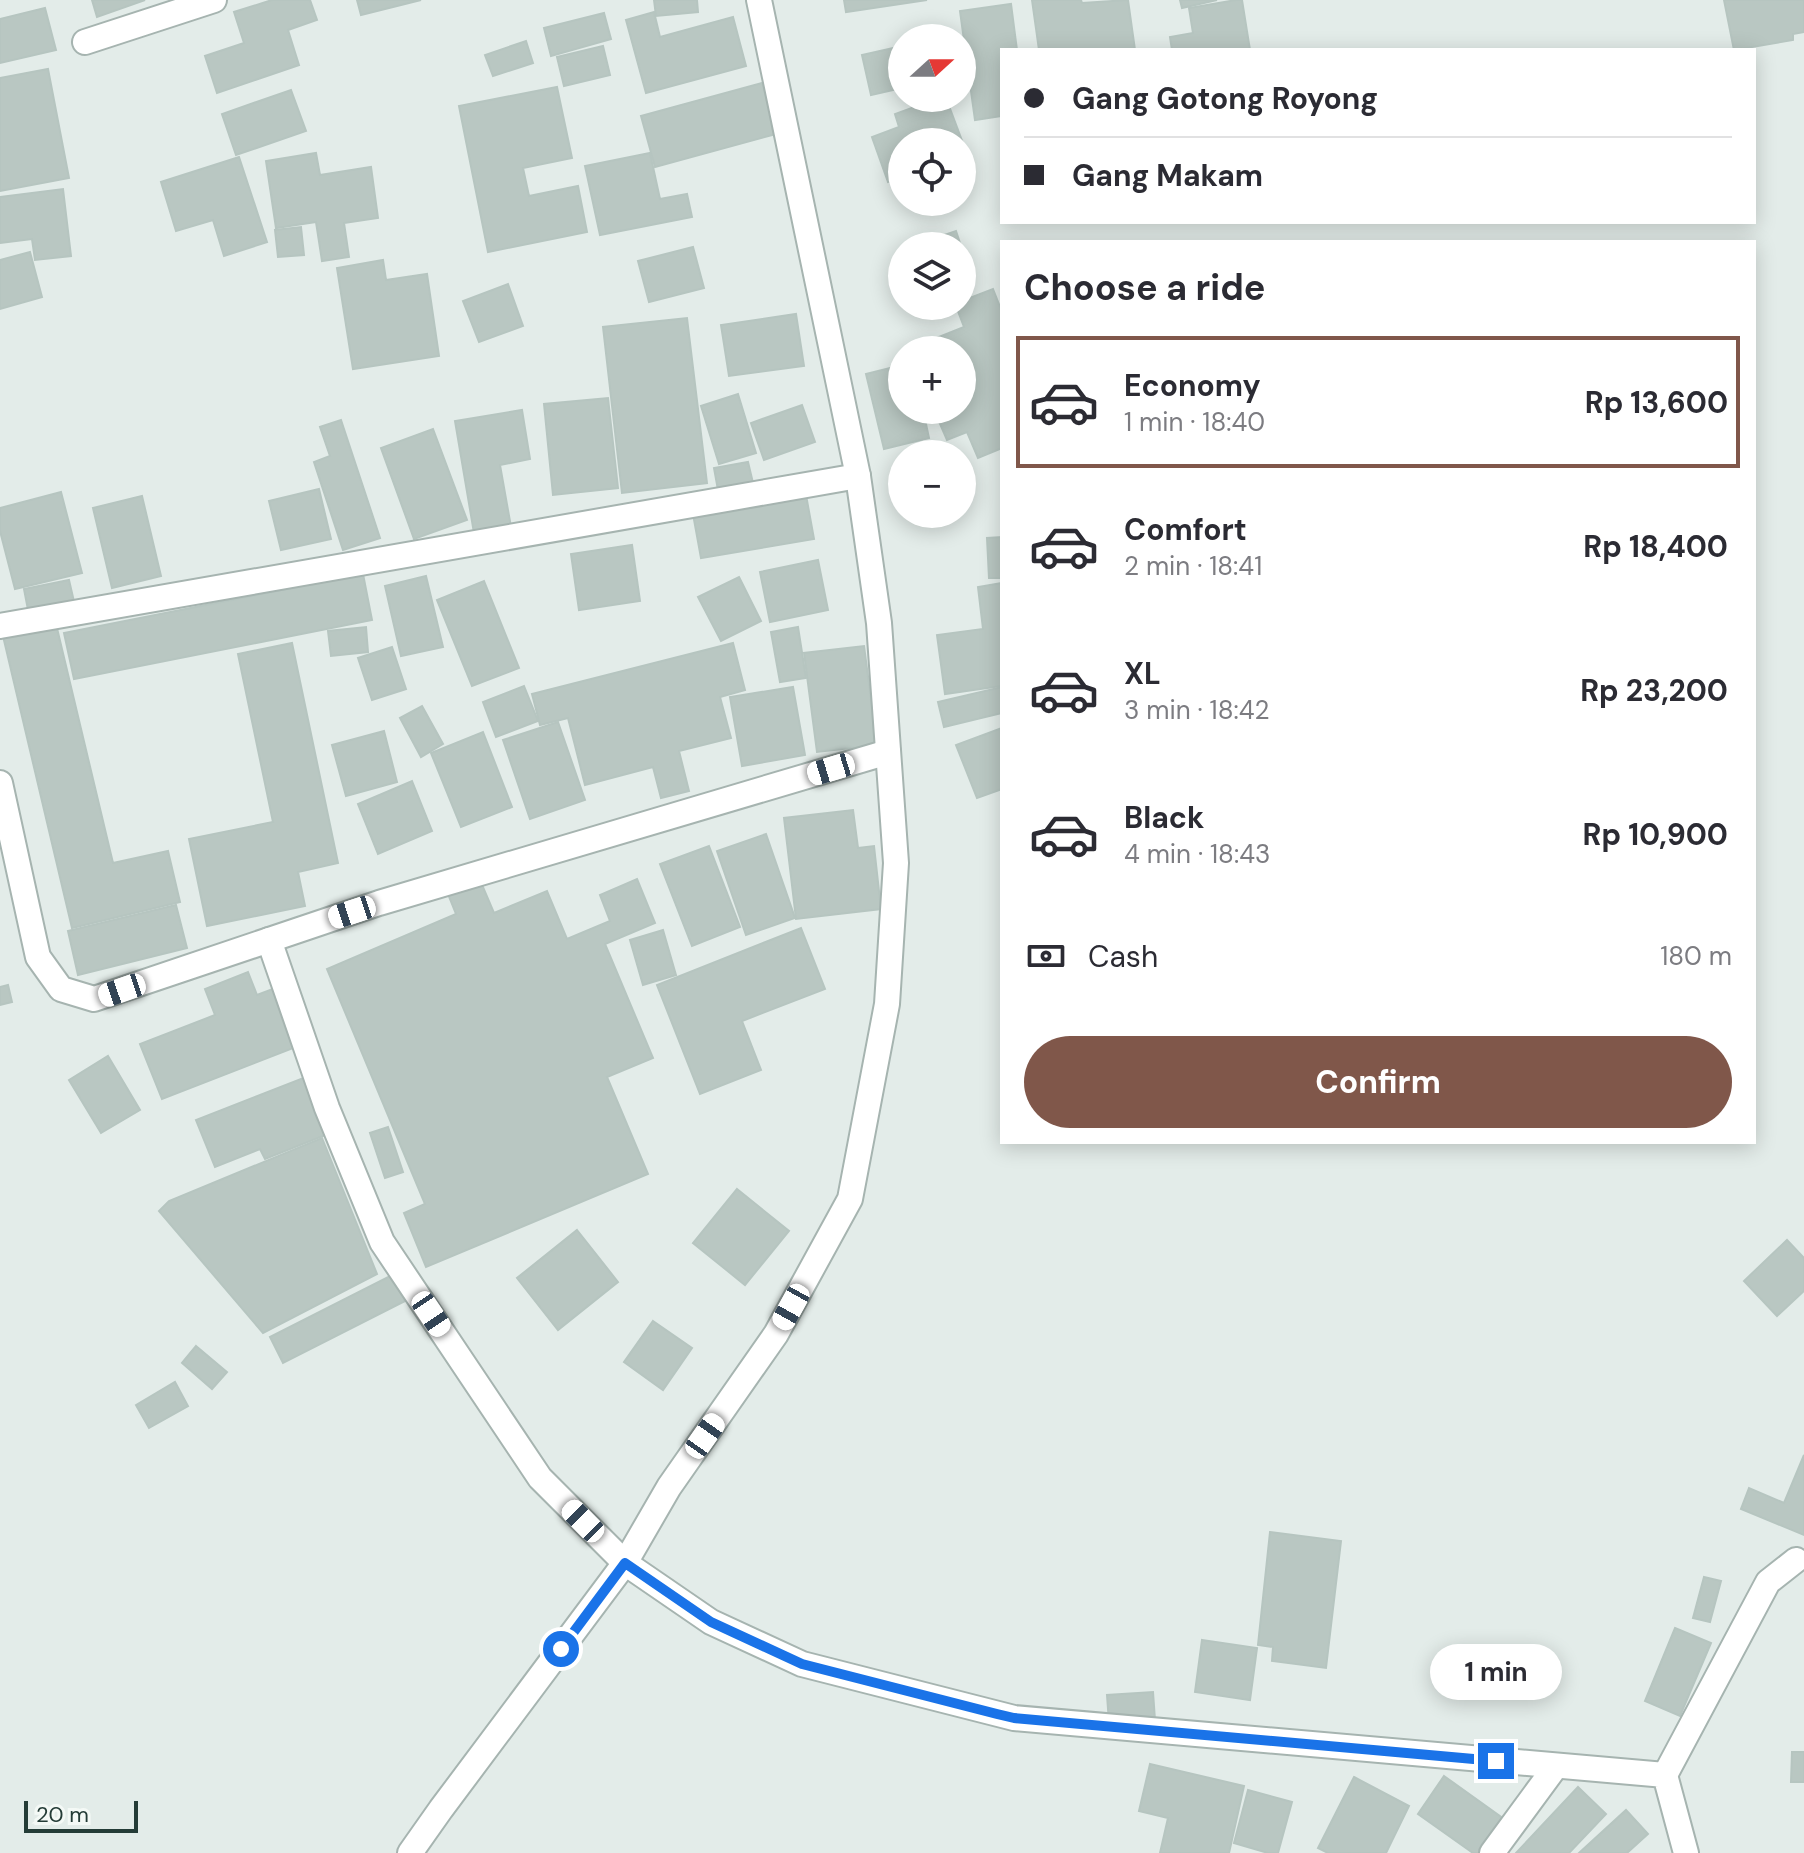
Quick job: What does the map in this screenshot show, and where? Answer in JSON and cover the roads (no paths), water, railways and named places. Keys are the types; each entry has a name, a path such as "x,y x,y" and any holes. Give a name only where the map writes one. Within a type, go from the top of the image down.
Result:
{"street":[{"path":"85,42 214,0"},
{"path":"410,1853 625,1563 669,1487 776,1334 850,1199 887,1004 896,863 879,623 858,476 759,0"},
{"path":"0,626 858,476"},
{"path":"0,783 38,957 61,989 94,999 379,903 888,752"},
{"path":"269,940 327,1108 382,1242 540,1478 625,1563 711,1622 802,1664 1014,1718 1665,1775"},
{"path":"1686,1853 1665,1775 1768,1582 1796,1560"},
{"path":"1492,1853 1556,1766"}]}
